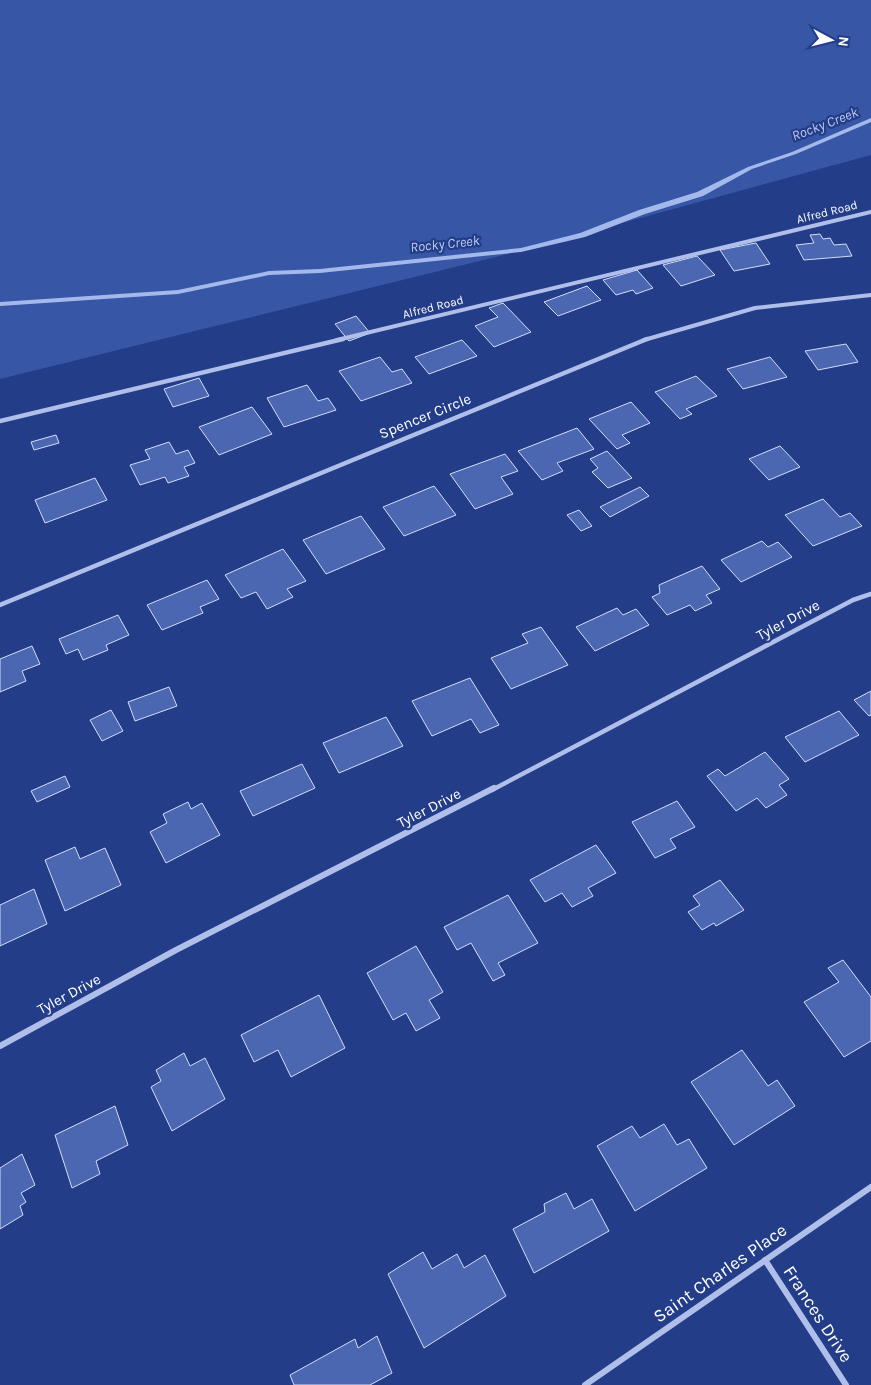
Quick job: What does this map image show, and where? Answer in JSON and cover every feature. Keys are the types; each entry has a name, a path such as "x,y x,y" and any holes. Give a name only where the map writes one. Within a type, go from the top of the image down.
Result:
{"street":[{"name":"Alfred Road","path":"0,422 871,212"},
{"name":"Spencer Circle","path":"0,605 659,334 754,308 871,295"},
{"name":"Tyler Drive","path":"0,1046 176,950 469,801 853,600 871,594"},
{"name":"Saint Charles Place","path":"585,1385 871,1187"},
{"name":"Frances Drive","path":"766,1260 798,1314 846,1385"}],"shaded area":[{"path":"0,0 871,0 871,155 512,253 0,379"}],"building":[{"path":"820,234 823,239 830,238 834,245 846,244 852,256 804,260 796,245 814,243 810,235"},
{"path":"756,243 770,264 734,271 720,250"},
{"path":"697,256 715,275 681,286 663,265"},
{"path":"637,270 653,288 636,294 633,290 616,295 603,280"},
{"path":"587,286 601,300 558,316 544,302"},
{"path":"503,303 531,332 494,347 475,326 498,317 489,308"},
{"path":"356,316 370,333 349,341 335,324"},
{"path":"462,340 477,356 429,374 415,357"},
{"path":"846,344 858,362 818,370 805,351"},
{"path":"380,357 392,372 402,369 412,383 361,401 339,371"},
{"path":"770,357 787,377 743,389 727,369"},
{"path":"696,376 717,396 686,409 692,414 680,419 655,392"},
{"path":"199,378 209,396 173,407 164,389"},
{"path":"307,385 318,401 328,398 336,410 284,427 267,398"},
{"path":"631,402 650,423 622,435 630,443 617,449 589,419"},
{"path":"252,407 272,434 219,455 199,427"},
{"path":"577,428 594,449 557,463 563,471 542,480 518,451"},
{"path":"56,435 59,443 34,450 31,442"},
{"path":"169,442 176,454 188,450 195,463 184,467 189,476 168,483 165,477 140,485 130,465 150,459 145,450"},
{"path":"780,446 800,467 769,480 749,459"},
{"path":"607,451 632,478 608,488 592,472 598,468 590,459"},
{"path":"505,454 518,471 501,477 513,494 475,509 450,474"},
{"path":"95,478 107,500 45,523 35,500"},
{"path":"434,486 456,515 404,536 383,507"},
{"path":"640,487 649,496 610,517 600,507"},
{"path":"823,499 840,517 850,513 862,526 813,546 785,515"},
{"path":"579,510 592,526 581,531 567,515"},
{"path":"361,516 385,549 326,574 303,540"},
{"path":"762,541 768,547 778,542 792,557 741,582 721,560"},
{"path":"283,549 306,581 287,589 293,597 267,609 256,592 241,598 225,575"},
{"path":"702,566 720,589 706,595 712,603 695,611 690,605 667,615 652,597 660,593 659,585"},
{"path":"207,580 219,599 200,607 203,613 162,630 147,605"},
{"path":"617,608 623,615 636,609 649,625 595,651 576,627"},
{"path":"118,615 129,635 106,645 108,650 83,660 78,649 66,654 59,639"},
{"path":"541,627 568,665 511,689 491,658 528,643 522,634"},
{"path":"32,646 40,664 22,671 26,681 0,692 0,659"},
{"path":"470,678 499,725 480,733 471,719 432,736 412,701"},
{"path":"169,687 177,706 135,721 128,702"},
{"path":"871,691 871,715 869,716 854,700"},
{"path":"111,710 123,731 102,741 90,720"},
{"path":"839,711 859,735 805,762 785,737"},
{"path":"386,717 403,746 339,773 323,743"},
{"path":"765,752 789,779 779,785 787,795 766,808 757,798 736,811 707,776 718,769 725,776"},
{"path":"302,764 315,788 253,816 240,791"},
{"path":"65,776 70,787 37,802 31,791"},
{"path":"677,801 695,827 670,839 676,848 655,858 632,822"},
{"path":"188,802 191,809 202,803 220,835 166,863 150,832 167,823 163,814"},
{"path":"596,845 616,873 588,888 593,896 572,907 562,893 545,902 530,880"},
{"path":"75,847 80,859 105,848 121,885 65,911 45,860"},
{"path":"720,880 744,910 716,926 714,923 702,930 688,912 700,905 693,896"},
{"path":"34,889 47,924 0,946 0,905"},
{"path":"508,895 538,943 498,963 505,975 493,981 471,943 457,950 444,927"},
{"path":"416,946 443,992 429,1000 440,1018 416,1031 406,1013 393,1020 367,973"},
{"path":"843,960 871,997 871,1041 844,1057 804,1002 839,982 828,968"},
{"path":"319,995 345,1048 291,1077 278,1050 254,1062 241,1035"},
{"path":"742,1050 768,1086 777,1080 795,1106 734,1145 691,1082"},
{"path":"184,1053 190,1066 205,1058 225,1099 172,1131 151,1087 161,1081 156,1070"},
{"path":"115,1106 128,1145 96,1161 100,1174 72,1188 55,1135"},
{"path":"664,1124 677,1145 689,1139 707,1168 635,1211 597,1146 632,1126 640,1138"},
{"path":"22,1154 35,1185 21,1193 26,1202 20,1206 23,1215 0,1229 0,1168"},
{"path":"566,1193 574,1209 592,1199 609,1231 534,1273 513,1229 545,1212 544,1204"},
{"path":"423,1252 432,1269 457,1254 464,1268 485,1255 506,1296 424,1348 388,1274"},
{"path":"377,1336 392,1373 370,1385 294,1385 290,1375 355,1339 358,1348"}],"waterway":[{"name":"Rocky Creek","path":"0,304 178,292 269,273 320,271 521,250 582,235 642,212 700,194 750,168 794,153 871,120"}]}
